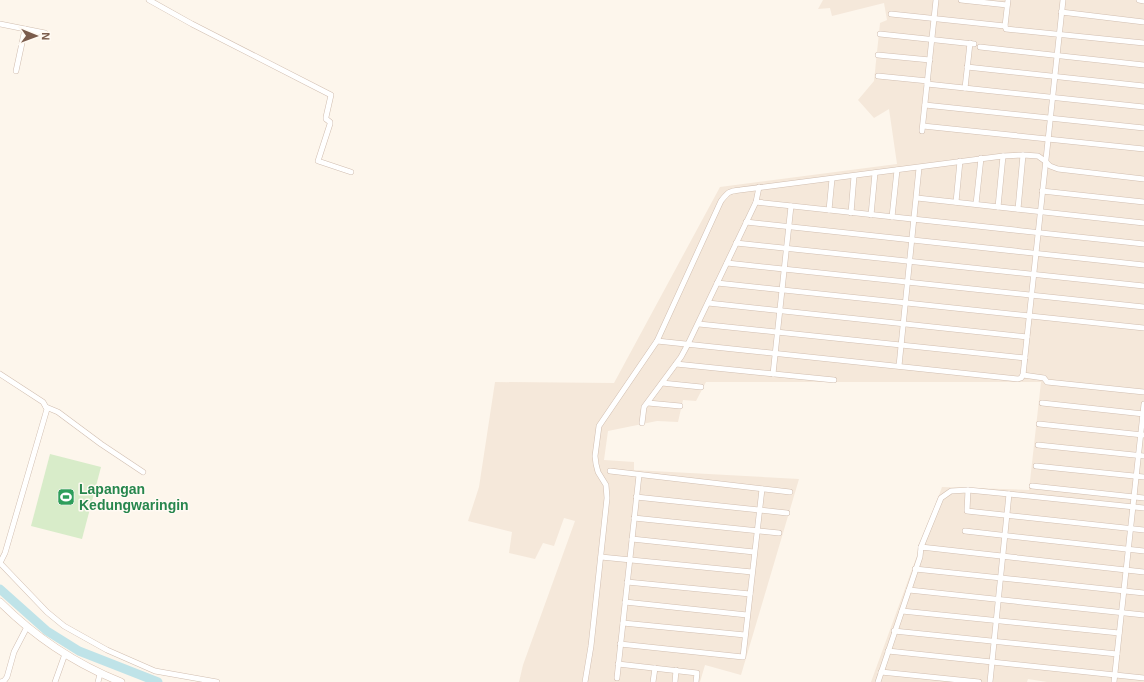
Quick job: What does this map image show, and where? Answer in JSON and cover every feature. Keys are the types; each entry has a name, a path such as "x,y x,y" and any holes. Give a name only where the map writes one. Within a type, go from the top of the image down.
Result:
{"street":[{"path":"149,0 192,24 331,95 326,118 330,124 318,161 351,172"},
{"path":"922,132 936,0"},
{"path":"961,0 1007,2 1005,26"},
{"path":"657,341 1018,379 1021,378 1023,375 1025,358 1047,139 1063,0"},
{"path":"1139,0 1144,0"},
{"path":"1061,12 1144,22"},
{"path":"891,14 1005,26 1006,29 1144,43"},
{"path":"0,24 45,33"},
{"path":"16,71 25,29"},
{"path":"880,34 972,43 967,67 965,88"},
{"path":"980,47 1144,65"},
{"path":"878,55 930,60"},
{"path":"967,67 1144,86"},
{"path":"878,76 965,88 1144,107"},
{"path":"925,105 1144,128"},
{"path":"923,126 1144,149"},
{"path":"1018,209 1023,155"},
{"path":"585,682 601,557 607,490 606,485 598,472 596,464 599,426 657,341 726,194 730,191 759,187 919,168 981,158 1023,155 1038,156 1050,166 1069,172 1144,179"},
{"path":"998,207 1003,156"},
{"path":"976,204 981,158"},
{"path":"956,202 960,161"},
{"path":"899,366 919,168"},
{"path":"892,217 897,170"},
{"path":"871,215 875,173"},
{"path":"850,213 854,176"},
{"path":"829,210 832,178"},
{"path":"642,423 644,407 676,364 699,324 756,202 759,187"},
{"path":"1042,191 1144,202"},
{"path":"917,198 1144,223"},
{"path":"756,202 1144,244"},
{"path":"773,374 791,206"},
{"path":"746,222 1144,265"},
{"path":"736,243 1144,286"},
{"path":"728,263 1144,307"},
{"path":"717,283 1144,328"},
{"path":"708,303 1027,337"},
{"path":"699,324 1025,358"},
{"path":"676,364 834,380"},
{"path":"0,374 43,402 47,409 5,553 0,563 47,612 64,626 107,650 155,671 217,682"},
{"path":"1023,375 1044,378 1047,382 1144,392"},
{"path":"662,383 701,387"},
{"path":"648,403 680,406"},
{"path":"1042,403 1143,414"},
{"path":"1114,682 1136,477 1141,456 1144,404"},
{"path":"46,407 58,412 101,444 143,472"},
{"path":"1040,424 1142,435"},
{"path":"1038,445 1141,456"},
{"path":"1036,466 1144,477"},
{"path":"610,471 790,492"},
{"path":"616,678 639,474"},
{"path":"1032,486 1144,498"},
{"path":"620,644 743,658 762,489"},
{"path":"968,490 966,511 1144,530"},
{"path":"878,682 920,557 921,547 941,498 951,491 968,490 1144,508"},
{"path":"990,682 1009,494"},
{"path":"636,497 787,513"},
{"path":"634,518 779,533"},
{"path":"965,531 1144,551"},
{"path":"632,539 754,552"},
{"path":"921,547 1144,572"},
{"path":"601,557 752,572"},
{"path":"916,569 1144,593"},
{"path":"627,582 750,594"},
{"path":"909,590 1144,615"},
{"path":"0,602 26,627 65,654 100,674 121,682"},
{"path":"625,602 748,615"},
{"path":"902,611 1119,633"},
{"path":"623,623 745,635"},
{"path":"0,682 4,681 7,677 14,652 26,627"},
{"path":"894,631 1117,654"},
{"path":"888,651 1144,678"},
{"path":"55,682 65,654"},
{"path":"618,664 697,673 696,682"},
{"path":"654,682 655,668"},
{"path":"675,682 676,670"},
{"path":"881,672 979,682"},
{"path":"98,682 100,674"}],"shaded area":[{"path":"823,0 1144,0 1144,682 1047,682 1028,679 1027,682 871,682 942,487 1029,490 1041,382 706,382 696,401 683,400 678,422 657,421 608,431 604,460 634,462 634,470 799,479 741,675 705,665 700,682 519,682 523,665 575,521 564,518 554,546 543,543 535,559 509,553 512,532 468,521 479,487 495,382 614,383 720,187 897,164 889,109 874,118 858,100 874,81 880,23 887,20 884,3 832,16 830,8 818,9"}],"green space":[{"name":"Lapangan Kedungwaringin","path":"50,454 101,467 82,539 31,526"}],"waterway":[{"path":"0,589 47,631 79,651 158,682"}],"place":[{"name":"Lapangan Kedungwaringin","path":"66,497"}]}
